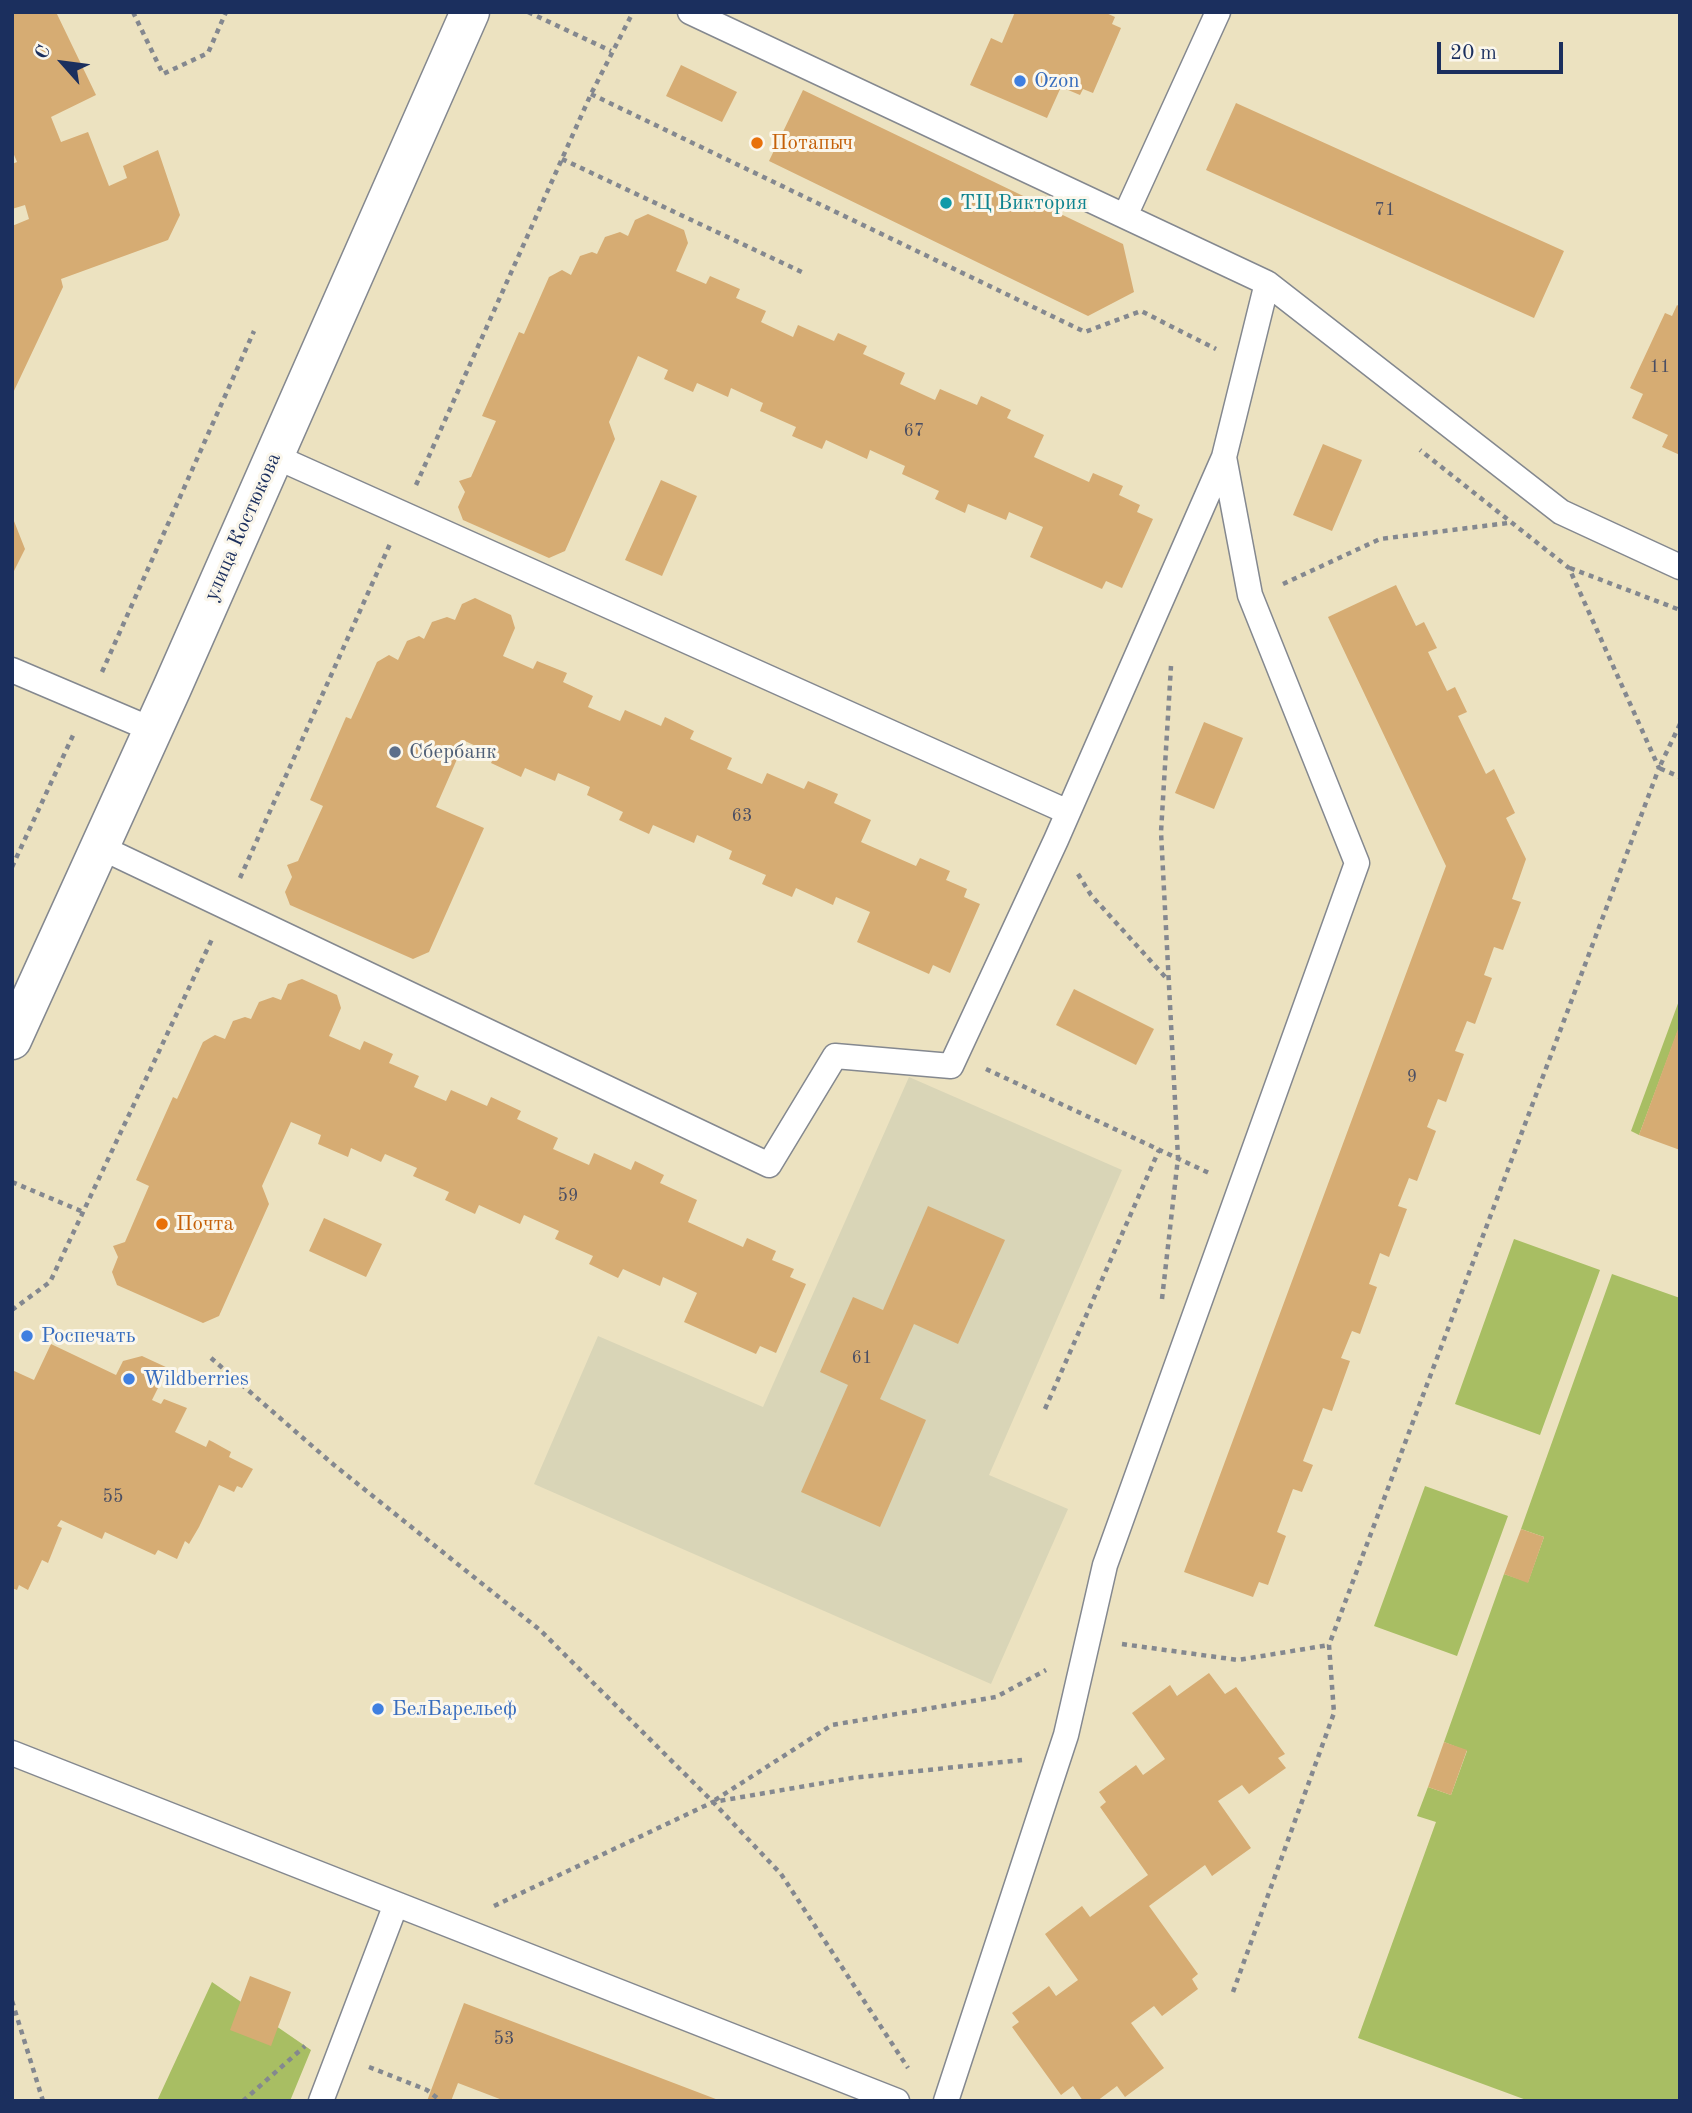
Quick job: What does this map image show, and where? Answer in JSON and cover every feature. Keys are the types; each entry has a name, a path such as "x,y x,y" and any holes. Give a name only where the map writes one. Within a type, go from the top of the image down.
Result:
{"main road":[{"name":"улица Костюкова","path":"12,1040 153,730 470,12"}],"lane":[{"path":"690,12 1267,283 1561,512 1680,567"},
{"path":"1125,216 1218,12"},
{"path":"100,847 769,1165 835,1056 951,1066 1056,841 1224,457 1267,283"},
{"path":"274,456 1068,812"},
{"path":"946,2101 1066,1735 1105,1565 1357,863 1251,594 1224,457"},
{"path":"12,670 153,730"},
{"path":"12,1753 897,2101"},
{"path":"321,2101 396,1904"}],"path":[{"path":"133,12 163,74 208,53 226,12"},
{"path":"528,12 611,51"},
{"path":"12,1310 50,1282 81,1211 227,907 591,94 633,12"},
{"path":"591,94 1085,332 1141,312 1248,365"},
{"path":"562,159 806,274"},
{"path":"12,867 88,704 254,331"},
{"path":"1417,447 1509,523 1569,568 1680,610"},
{"path":"1251,594 1279,586 1380,539 1509,523"},
{"path":"1569,568 1659,768 1680,778"},
{"path":"1161,1306 1178,1158 1161,832 1172,657"},
{"path":"1233,1992 1334,1713 1329,1645 1659,768 1680,724"},
{"path":"1056,841 1091,895 1168,980"},
{"path":"956,1055 1241,1188"},
{"path":"1045,1409 1159,1150"},
{"path":"12,1182 81,1211"},
{"path":"211,1358 334,1465 540,1630 713,1801 781,1874 914,2078"},
{"path":"452,1926 713,1801 832,1725 996,1698 1085,1648 1116,1644 1238,1660 1329,1645"},
{"path":"713,1801 852,1778 1019,1762 1066,1735"},
{"path":"12,2001 43,2101"},
{"path":"243,2101 306,2045"},
{"path":"358,2062 427,2090 440,2101"}],"shaded area":[{"path":"909,1077 1122,1170 989,1475 1068,1509 991,1684 534,1484 598,1336 763,1407"}],"green space":[{"path":"1680,998 1680,1025 1639,1135 1631,1131"},
{"path":"1514,1239 1600,1270 1540,1435 1455,1404"},
{"path":"1612,1274 1680,1298 1680,2101 1529,2101 1358,2038 1436,1822 1417,1816 1428,1787 1451,1795 1467,1751 1444,1742 1504,1574 1528,1582 1544,1537 1521,1529"},
{"path":"1425,1486 1508,1516 1457,1656 1374,1626"},
{"path":"212,1982 311,2050 290,2101 157,2101"}],"building":[{"path":"12,12 56,12 96,95 51,117 61,142 88,132 109,186 127,178 123,166 158,150 180,215 168,240 61,279 63,287 12,395 12,226 29,219 25,205 12,209 12,164 17,162 12,150"},
{"path":"1015,12 1104,12 1115,17 1112,24 1121,28 1093,93 1083,89 1080,95 1061,87 1047,118 970,85 991,38 1002,43"},
{"path":"681,65 737,92 722,122 666,96"},
{"name":"ТЦ Виктория","path":"803,90 1123,244 1134,292 1088,316 769,161"},
{"path":"1236,103 1564,251 1534,318 1206,170"},
{"path":"648,214 684,230 688,243 676,271 706,284 710,276 740,289 736,298 766,311 761,322 793,337 798,325 834,341 838,333 867,346 863,354 905,373 900,384 935,400 940,389 977,405 981,396 1011,410 1007,418 1044,435 1034,457 1089,482 1093,473 1123,486 1119,495 1140,505 1137,512 1153,519 1122,588 1106,581 1102,589 1030,557 1043,527 1009,512 1006,520 968,504 965,513 935,499 939,491 902,474 905,466 870,450 867,459 826,440 822,449 792,436 796,427 760,411 763,403 731,388 728,397 697,383 693,392 664,379 668,370 638,356 609,422 615,439 565,551 549,558 463,520 458,507 465,492 459,481 471,477 496,421 482,416 519,332 524,334 549,277 562,270 571,275 580,256 592,252 597,254 605,237 620,232 628,236 635,220"},
{"path":"1677,305 1680,307 1680,455 1662,447 1668,435 1632,418 1643,394 1630,388 1665,313 1672,316"},
{"path":"1323,444 1362,460 1332,531 1293,515"},
{"path":"661,480 697,496 662,576 625,560"},
{"path":"12,516 25,549 12,575"},
{"path":"1396,585 1416,626 1424,622 1437,648 1428,652 1447,691 1455,687 1467,712 1458,716 1486,774 1494,769 1515,813 1506,818 1526,859 1512,899 1521,902 1503,950 1494,947 1484,975 1492,978 1475,1024 1467,1021 1455,1051 1464,1054 1446,1102 1438,1099 1427,1127 1436,1131 1417,1181 1409,1178 1398,1206 1407,1209 1389,1257 1380,1253 1369,1284 1377,1287 1360,1334 1352,1331 1341,1358 1350,1361 1332,1411 1323,1408 1303,1461 1313,1465 1302,1492 1293,1489 1277,1532 1286,1536 1268,1585 1259,1582 1253,1597 1184,1572 1446,866 1328,617"},
{"path":"475,598 511,615 515,628 503,656 533,669 537,661 567,673 563,682 593,696 588,707 620,721 625,710 661,726 665,717 694,731 690,739 732,758 727,769 762,784 767,773 804,789 808,781 838,794 834,803 871,820 861,842 916,866 920,858 950,871 946,880 967,889 964,897 980,904 950,973 933,965 929,974 857,942 870,912 836,897 833,905 796,888 792,897 762,884 766,875 729,859 732,851 697,835 694,843 653,825 649,834 619,820 623,812 587,795 590,787 558,773 555,781 525,768 521,777 491,763 495,755 465,741 436,807 484,828 429,952 413,959 290,905 285,892 292,877 287,865 298,861 323,806 310,800 346,717 351,719 377,662 389,655 398,660 407,641 419,636 424,639 432,622 447,617 455,620 462,604"},
{"path":"1204,722 1243,738 1214,809 1175,793"},
{"path":"302,979 337,995 341,1008 329,1036 360,1050 364,1041 393,1054 389,1063 419,1076 414,1087 446,1101 451,1090 487,1106 491,1097 521,1111 517,1119 558,1138 553,1149 589,1165 594,1153 631,1170 635,1161 664,1175 660,1183 697,1200 688,1222 743,1247 747,1238 776,1251 772,1260 794,1269 790,1277 806,1284 776,1353 760,1346 756,1354 684,1322 697,1293 663,1277 660,1286 623,1269 618,1278 589,1264 593,1256 555,1239 559,1231 524,1215 520,1224 479,1205 475,1214 445,1200 449,1192 413,1176 417,1168 385,1154 381,1162 351,1148 348,1157 318,1144 321,1135 291,1122 262,1186 269,1204 219,1316 203,1323 117,1285 112,1272 118,1257 113,1246 125,1242 149,1186 136,1180 173,1097 177,1099 203,1042 215,1035 225,1039 233,1021 245,1017 251,1019 259,1002 273,997 281,1000 288,984"},
{"path":"1074,989 1154,1029 1136,1065 1056,1025"},
{"path":"1680,1026 1680,1150 1639,1135"},
{"path":"928,1206 1005,1240 958,1344 914,1324 880,1399 926,1420 880,1527 801,1492 848,1385 820,1372 853,1297 883,1310"},
{"path":"324,1218 382,1244 366,1277 309,1251"},
{"path":"51,1344 116,1375 123,1361 142,1356 168,1368 152,1400 161,1404 164,1399 187,1408 175,1432 206,1447 209,1440 231,1452 229,1457 253,1469 242,1488 237,1486 234,1492 219,1485 199,1527 189,1544 185,1541 177,1559 158,1550 155,1555 105,1532 102,1539 61,1520 57,1526 62,1528 48,1563 42,1560 28,1590 19,1585 17,1590 12,1588 12,1370 34,1380"},
{"path":"1521,1529 1544,1537 1528,1583 1504,1574"},
{"path":"1209,1673 1225,1694 1236,1687 1285,1754 1278,1758 1286,1768 1249,1794 1242,1785 1218,1801 1251,1848 1212,1876 1205,1865 1149,1906 1198,1974 1192,1979 1198,1989 1162,2016 1154,2006 1131,2023 1164,2068 1125,2097 1117,2086 1097,2101 1083,2101 1073,2086 1061,2095 1012,2027 1019,2022 1012,2013 1049,1986 1056,1996 1078,1980 1045,1934 1082,1906 1090,1917 1148,1875 1100,1807 1106,1802 1099,1792 1136,1765 1143,1775 1165,1759 1132,1713 1170,1685 1177,1696"},
{"path":"1444,1742 1467,1750 1451,1795 1428,1787"},
{"path":"250,1976 291,1992 271,2046 230,2030"},
{"path":"464,2003 721,2101 505,2101 458,2083 451,2101 427,2101"}],"place":[{"name":"Ozon","path":"1020,81"},
{"name":"Потапыч","path":"757,143"},
{"name":"ТЦ Виктория","path":"946,203"},
{"name":"Сбербанк","path":"395,752"},
{"name":"Почта","path":"162,1224"},
{"name":"Роспечать","path":"27,1336"},
{"name":"Wildberries","path":"129,1379"},
{"name":"БелБарельеф","path":"378,1709"}]}
